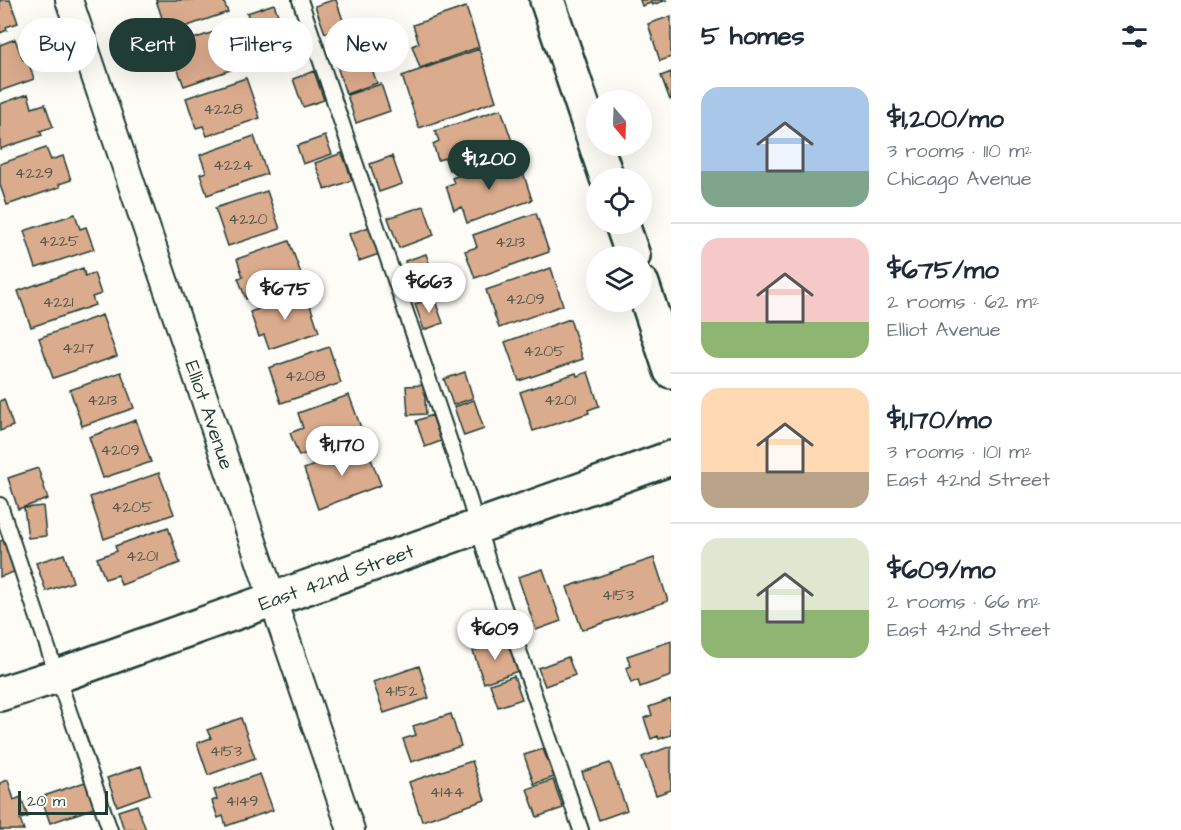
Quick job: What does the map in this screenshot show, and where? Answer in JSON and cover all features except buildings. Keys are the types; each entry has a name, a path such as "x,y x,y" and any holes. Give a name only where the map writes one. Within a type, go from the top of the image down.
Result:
{"street":[{"name":"Elliot Avenue","path":"69,0 351,830"},
{"path":"547,0 604,168"},
{"path":"651,312 671,371"},
{"name":"East 42nd Street","path":"0,694 57,676 671,458"}],"lane":[{"path":"300,0 580,830"},
{"path":"0,505 110,830"}]}
